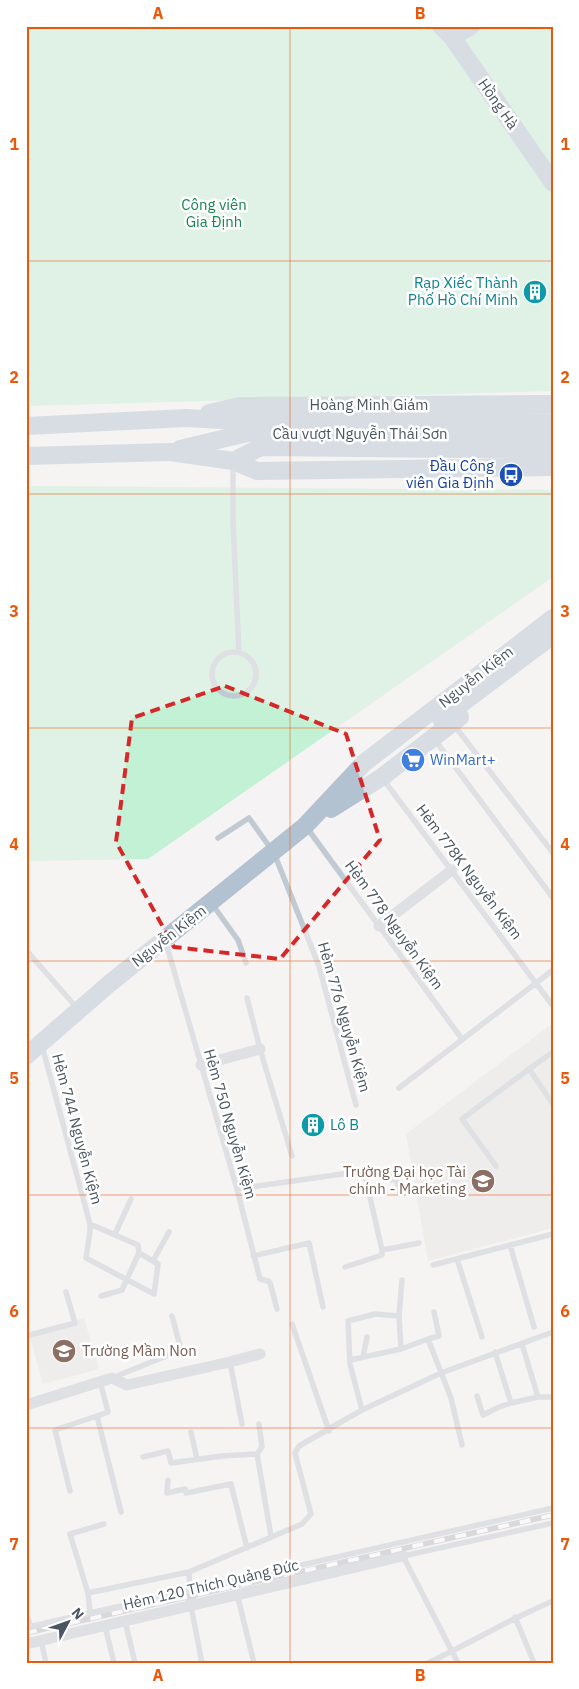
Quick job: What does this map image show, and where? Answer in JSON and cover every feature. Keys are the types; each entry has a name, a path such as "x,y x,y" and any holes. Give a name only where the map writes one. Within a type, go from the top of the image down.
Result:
{"main road":[{"path":"446,32 471,26"},
{"name":"Hồng Hà","path":"446,32 553,183"},
{"name":"Hoàng Minh Giám","path":"26,426 186,418 240,406 553,404"},
{"name":"Hoàng Minh Giám","path":"186,418 244,427"},
{"name":"Cầu vượt Nguyễn Thái Sơn","path":"170,452 244,427 553,422"},
{"name":"Cầu vượt Nguyễn Thái Sơn","path":"244,427 553,435"},
{"path":"233,461 261,447 553,450"},
{"path":"26,456 170,452 233,461 257,471 553,467"},
{"name":"Nguyễn Kiệm","path":"26,1056 165,938 274,853 309,823 364,763 553,618"},
{"path":"309,823 376,774 553,636"},
{"name":"Nguyễn Kiệm","path":"376,774 433,738 553,648"}],"street":[{"path":"379,926 452,870"},
{"path":"201,1065 260,1049"},
{"path":"26,1404 112,1378 126,1385 260,1354"},
{"name":"Hẻm 120 Thích Quảng Đức","path":"26,1644 403,1556"},
{"path":"190,1589 191,1606"}],"lane":[{"path":"233,461 233,522 239,652"},
{"path":"239,652 253,662 256,680 253,686 237,697 230,696 217,689 214,683 213,669 220,657 239,652"},
{"path":"452,723 553,853"},
{"path":"433,738 553,898"},
{"name":"Hẻm 778K Nguyễn Kiệm","path":"376,774 452,870 553,1006"},
{"name":"Hẻm 776 Nguyễn Kiệm","path":"218,838 249,818 274,853 320,966 356,1105"},
{"name":"Hẻm 778 Nguyễn Kiệm","path":"309,823 379,926 462,1040"},
{"path":"211,903 238,940 246,963"},
{"name":"Hẻm 750 Nguyễn Kiệm","path":"165,938 237,1189 253,1256 260,1279 268,1280 270,1283 277,1309"},
{"path":"26,950 78,1010"},
{"path":"399,1088 553,970"},
{"path":"247,998 292,1156"},
{"name":"Hẻm 744 Nguyễn Kiệm","path":"41,1042 90,1224 86,1258 154,1294 158,1264 139,1253 138,1245 90,1224"},
{"path":"496,1166 462,1119 553,1052"},
{"path":"529,1069 553,1104"},
{"path":"365,1176 390,1169 392,1180 396,1178 400,1194"},
{"path":"237,1189 364,1171 382,1255 345,1267"},
{"path":"115,1234 131,1199"},
{"path":"153,1261 169,1232"},
{"path":"433,1265 553,1234"},
{"path":"253,1256 308,1243 323,1307"},
{"path":"382,1250 419,1243"},
{"path":"510,1245 534,1327"},
{"path":"101,1296 122,1290 139,1253"},
{"path":"457,1259 482,1337"},
{"path":"401,1349 399,1316 402,1280"},
{"path":"26,1336 76,1323 66,1292"},
{"path":"350,1360 401,1349 439,1336 434,1312"},
{"path":"362,1410 350,1360 348,1321 375,1314 399,1316"},
{"path":"112,1378 181,1350 172,1316"},
{"path":"292,1324 329,1431"},
{"path":"88,1593 189,1572 302,1524 311,1514 295,1453 300,1446 329,1431 362,1410 441,1372 553,1332"},
{"path":"363,1357 366,1337"},
{"path":"428,1339 450,1398 462,1445"},
{"path":"522,1344 538,1398"},
{"path":"495,1352 511,1403"},
{"path":"230,1362 242,1424"},
{"path":"70,1492 56,1430 108,1412 100,1381"},
{"path":"477,1396 483,1415 511,1403 553,1397"},
{"path":"97,1416 120,1512"},
{"path":"259,1424 262,1447 257,1454 271,1536"},
{"path":"191,1432 198,1459"},
{"path":"143,1457 168,1451 171,1463 257,1454"},
{"path":"168,1480 167,1493 185,1489 186,1493 231,1484 247,1548"},
{"path":"27,1625 553,1508"},
{"path":"458,1663 403,1556 553,1523"},
{"path":"90,1612 88,1593 70,1534 104,1524"},
{"path":"189,1572 190,1589"},
{"path":"237,1594 254,1663"},
{"path":"428,1663 515,1617 553,1601"},
{"path":"191,1606 202,1663"},
{"path":"515,1617 534,1663"},
{"path":"125,1621 135,1663"},
{"path":"105,1626 114,1663"},
{"path":"41,1640 46,1663"}],"highlighted area":[{"path":"225,686 346,734 380,840 280,959 174,947 116,842 132,718"}],"shaded area":[{"name":"Trường Đại học Tài chính - Marketing","path":"553,1023 553,1228 428,1261 406,1134"},
{"name":"Trường Mầm Non","path":"84,1318 99,1369 43,1384 29,1334"}],"green space":[{"name":"Công viên Gia Định","path":"26,26 553,26 553,391 26,406"},
{"path":"26,486 553,490 553,577 148,859 26,861"}],"railway":[{"path":"26,1633 553,1515"}],"place":[{"name":"Rạp Xiếc Thành Phố Hồ Chí Minh","path":"535,292"},
{"name":"Đầu Công viên Gia Định","path":"511,475"},
{"name":"WinMart+","path":"413,760"},
{"name":"Lô B","path":"313,1125"},
{"name":"Trường Đại học Tài chính - Marketing","path":"483,1181"},
{"name":"Trường Mầm Non","path":"64,1351"}]}
